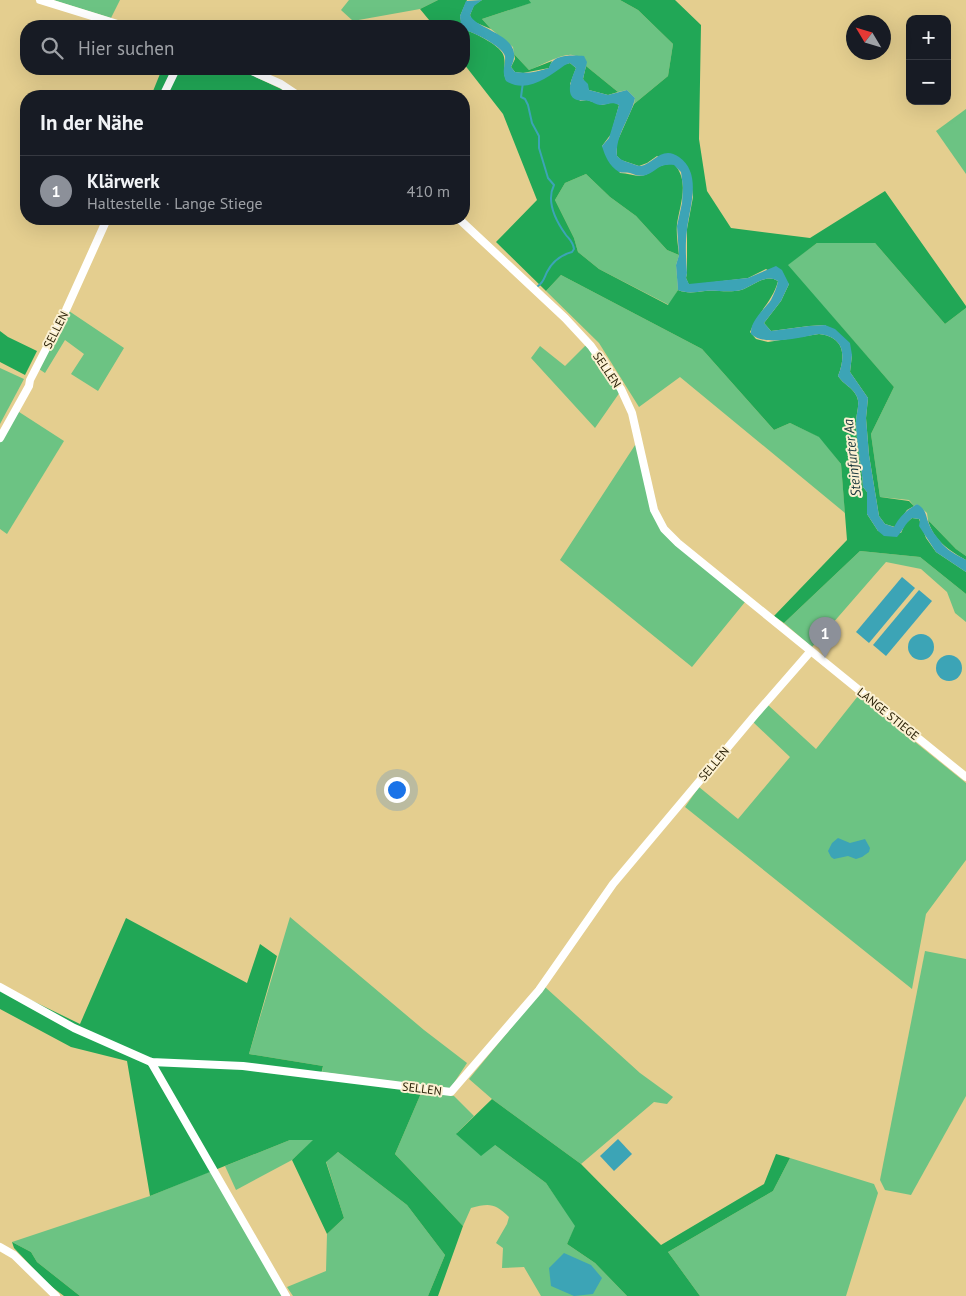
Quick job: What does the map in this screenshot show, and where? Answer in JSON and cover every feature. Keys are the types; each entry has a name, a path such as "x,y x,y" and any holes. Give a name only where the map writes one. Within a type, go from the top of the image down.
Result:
{"street":[{"path":"40,0 105,20"},
{"path":"166,90 173,75"},
{"path":"261,75 290,90"},
{"name":"SELLEN","path":"0,438 29,386 30,380 66,310 105,225"},
{"name":"SELLEN","path":"0,987 74,1028 151,1062 243,1066 451,1092 539,990 613,884 810,652 678,543 664,529 654,510 632,413 620,389 591,346 565,318 465,225"},
{"name":"LANGE STIEGE","path":"810,652 966,777"},
{"path":"151,1062 286,1296"},
{"path":"0,1248 14,1255 56,1296"}],"green space":[{"path":"53,0 120,0 111,18"},
{"path":"349,0 438,0 420,9 359,20 352,20 341,10"},
{"path":"438,0 467,0 460,16 461,20 429,20 420,9"},
{"path":"482,0 529,0 531,3 482,19 491,29 472,21 470,15 474,5"},
{"path":"529,0 620,0 638,10 673,44 668,76 634,104 635,98 627,90 618,92 586,66 586,62 573,55 560,57 529,70 514,54 513,47 482,19 530,3"},
{"path":"620,0 675,0 701,25 699,139 707,191 731,228 810,238 885,191 966,306 966,308 945,324 875,243 817,243 788,265 894,387 871,434 880,497 909,501 914,506 907,510 895,527 885,524 879,516 869,455 866,418 868,398 850,372 852,355 825,325 771,331 764,323 781,301 789,284 766,269 748,278 689,285 686,278 687,229 693,197 690,172 657,156 639,166 621,160 617,156 617,142 634,104 668,76 673,44 638,10"},
{"path":"470,32 487,40 502,53 506,80 570,63 576,68 570,84 580,101 587,100 602,105 614,102 619,105 611,134 602,146 620,173 640,176 648,174 662,165 674,164 682,178 683,193 677,224 679,255 667,250 636,216 610,197 586,174 565,183 555,200 574,238 578,252 599,269 668,305 678,290 688,292 737,291 764,279 769,278 778,281 769,301 750,332 756,339 768,342 819,334 828,336 839,343 842,361 838,376 854,392 858,401 856,430 863,487 867,492 867,514 878,531 901,533 905,524 912,518 919,519 926,538 936,552 966,572 966,594 920,557 860,551 784,623 774,616 847,540 841,464 819,437 790,423 774,430 702,349 561,275 546,291 496,242 537,200 503,114 470,72"},
{"path":"514,54 529,70 552,61 549,68 523,73 515,72 511,67 515,59"},
{"path":"586,66 618,92 608,95 589,90 583,79"},
{"path":"160,75 252,75 283,90 153,90"},
{"path":"966,109 966,174 936,131"},
{"path":"586,174 610,197 636,216 667,250 679,255 676,265 678,290 669,305 599,269 578,252 574,238 555,200 565,183"},
{"path":"817,243 875,243 945,324 966,308 966,556 956,549 928,520 927,513 917,504 914,506 909,500 880,497 871,434 894,387 787,265"},
{"path":"561,275 702,349 774,430 790,423 820,437 841,464 845,513 680,377 639,407 599,343 546,291"},
{"path":"66,309 124,348 98,391 71,374 84,354 65,340 45,373 39,369"},
{"path":"0,331 37,351 25,375 0,362"},
{"path":"586,345 620,392 595,428 531,358 540,346 565,366"},
{"path":"0,368 24,379 0,424"},
{"path":"16,410 64,441 7,534 0,529 0,442"},
{"path":"639,439 653,511 670,540 745,602 692,667 560,560"},
{"path":"928,520 956,549 966,556 966,560 948,549 938,539"},
{"path":"860,551 920,557 966,594 966,622 955,613 947,592 921,569 886,562 812,647 784,623"},
{"path":"858,696 966,783 966,860 926,914 912,989 685,807 699,787 738,819 790,757 753,722 768,705 816,749"},
{"path":"290,917 424,1030 467,1063 450,1089 322,1072 323,1066 249,1054"},
{"path":"126,918 247,983 260,944 277,956 249,1054 323,1066 320,1079 422,1091 395,1154 463,1226 438,1296 428,1296 445,1255 407,1205 338,1152 326,1162 344,1218 327,1234 292,1160 313,1140 290,1140 150,1196 127,1061 71,1047 0,1009 0,985 80,1024"},
{"path":"925,951 966,959 966,1096 911,1195 885,1190 880,1180"},
{"path":"545,987 640,1073 673,1097 667,1104 654,1102 581,1164 492,1099 469,1079"},
{"path":"422,1091 454,1096 474,1116 457,1133 495,1145 546,1183 576,1226 567,1244 595,1263 627,1296 541,1296 524,1267 502,1268 503,1248 496,1243 509,1217 492,1205 483,1205 471,1208 463,1226 395,1154"},
{"path":"492,1099 581,1164 661,1245 764,1184 776,1154 790,1158 773,1191 668,1252 700,1296 627,1296 595,1263 567,1244 575,1226 546,1183 495,1145 481,1156 456,1134"},
{"path":"290,1140 314,1140 292,1160 236,1190 225,1166"},
{"path":"338,1152 407,1205 445,1255 428,1296 293,1296 287,1287 326,1271 327,1234 344,1218 326,1161"},
{"path":"790,1158 874,1184 878,1193 846,1296 700,1296 668,1252 773,1191"},
{"path":"216,1169 284,1296 80,1296 37,1262 31,1252 12,1242 150,1196"},
{"path":"12,1242 31,1252 37,1262 80,1296 64,1296 48,1284 14,1248"}],"water":[{"path":"482,0 474,6 470,15 474,21 507,41 512,48 514,56 511,67 515,72 524,73 549,68 554,60 563,56 584,56 587,62 583,79 588,84 589,90 608,95 627,90 635,98 618,141 617,156 626,162 641,166 663,154 673,154 686,164 691,172 693,192 686,241 686,278 689,284 748,278 776,266 782,270 789,284 781,301 764,323 771,331 825,325 835,329 850,343 852,355 850,372 868,398 866,418 869,455 879,516 885,524 894,527 904,514 917,504 924,511 931,528 942,544 966,560 966,572 936,552 919,526 919,519 912,518 897,537 884,536 878,531 867,514 867,492 863,487 856,430 858,401 854,392 838,376 842,361 839,343 828,336 819,334 774,341 757,338 751,334 755,320 771,300 774,293 778,281 773,279 764,279 737,291 688,292 678,290 676,265 679,255 677,226 683,187 681,172 674,165 669,165 639,176 619,172 610,164 602,146 609,138 619,105 612,103 599,105 573,98 570,86 576,68 570,63 544,79 529,85 514,85 506,81 504,70 505,56 503,52 487,40 470,32 470,20 460,20 460,16 466,1"},
{"path":"902,577 915,588 869,643 856,632"},
{"path":"919,590 932,601 886,656 873,645"},
{"path":"921,634 930,638 934,647 930,656 921,660 912,656 908,647 912,638"},
{"path":"949,655 958,659 962,668 958,677 949,681 940,677 936,668 940,659"},
{"path":"838,838 850,843 865,839 870,848 869,852 856,859 848,856 834,859 828,851 832,843"},
{"path":"618,1139 632,1154 614,1171 600,1156"},
{"path":"564,1253 591,1265 602,1278 593,1294 574,1296 551,1286 549,1268"}],"waterway":[{"path":"523,82 521,97 525,99 528,105 532,123 539,136 539,148 548,178 554,185 551,198 553,211 574,249 554,262 538,286"}],"place":[{"name":"Klärwerk","path":"825,658"}],"water label":[{"name":"Steinfurter Aa","path":"852,458"}]}
